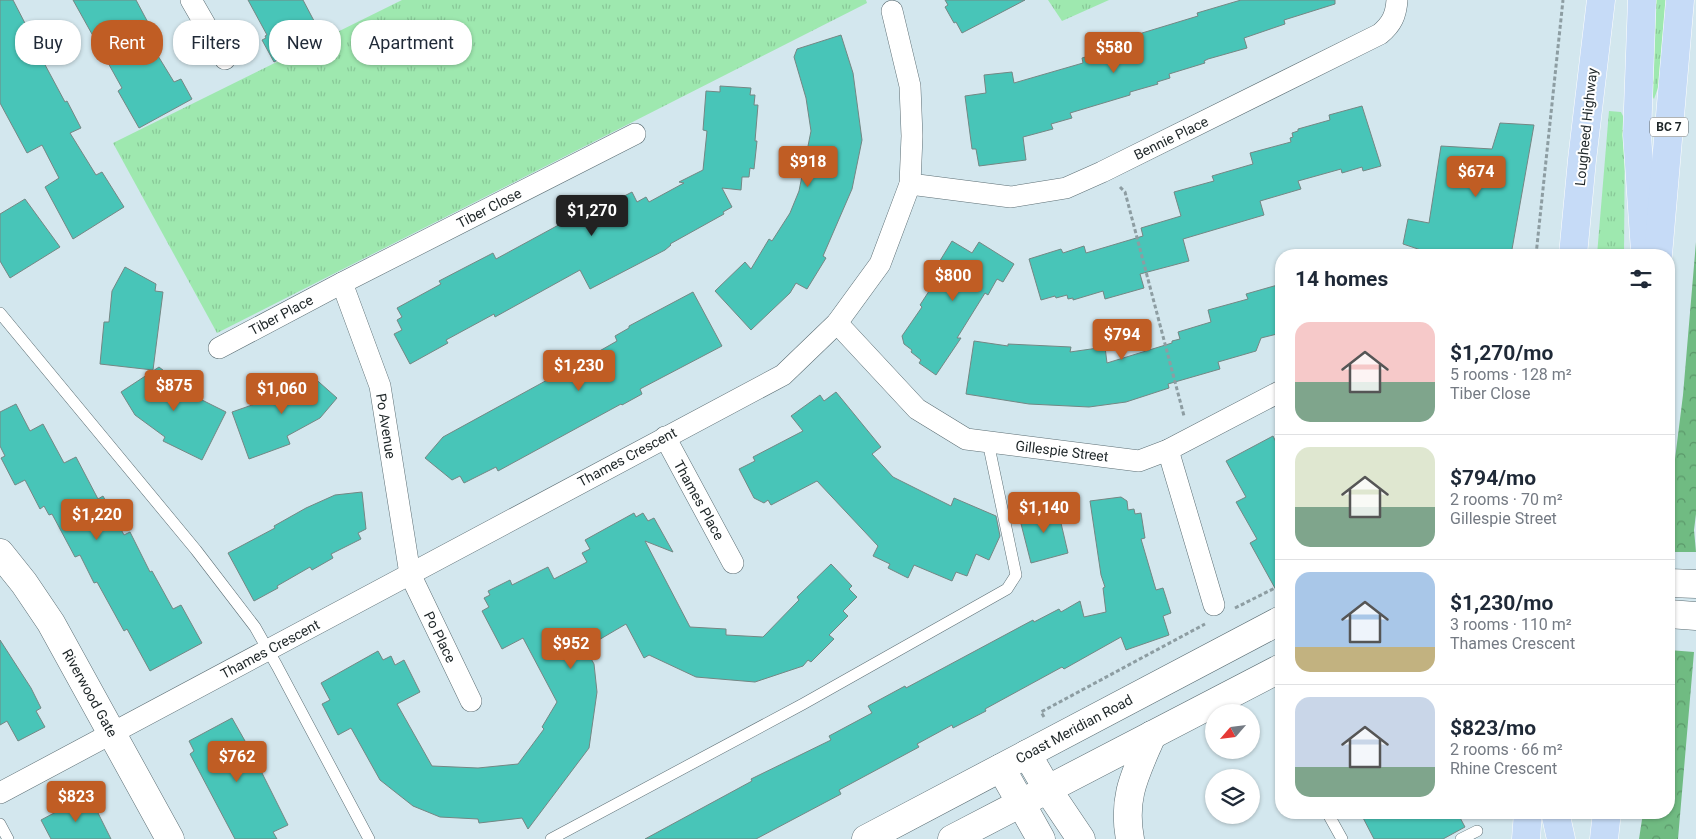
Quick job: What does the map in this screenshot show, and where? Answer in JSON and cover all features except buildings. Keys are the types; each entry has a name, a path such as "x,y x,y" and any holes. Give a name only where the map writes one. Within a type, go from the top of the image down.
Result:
{"main road":[{"name":"Lougheed Highway","path":"1574,249 1601,0"},
{"path":"1642,0 1637,135 1645,249"},
{"name":"BC 7","path":"1659,249 1680,0"},
{"name":"Riverwood Gate","path":"0,553 51,622 170,839"},
{"path":"1675,583 1696,584"},
{"path":"1675,614 1696,616"},
{"name":"Coast Meridian Road","path":"866,839 1275,623"},
{"path":"952,839 1275,671"},
{"path":"1130,839 1127,807 1132,782 1152,735"},
{"path":"1027,754 1048,790 1081,839"},
{"path":"1001,768 1041,839"},
{"path":"1526,839 1527,819"},
{"path":"1557,819 1561,839"},
{"path":"1604,839 1606,819"}],"street":[{"path":"191,0 203,20"},
{"name":"Bennie Place","path":"910,184 1011,196 1066,188 1380,34 1392,21 1397,0"},
{"name":"Thames Crescent","path":"0,793 782,374 838,323 880,264 910,184 912,136 910,86 892,12"},
{"name":"Tiber Close","path":"342,283 635,134"},
{"name":"Tiber Place","path":"219,348 342,283"},
{"name":"Po Avenue","path":"342,283 380,386 410,574"},
{"name":"Gillespie Street","path":"838,323 917,409 966,439 1139,461 1168,450 1275,394"},
{"name":"Thames Place","path":"665,438 733,563"},
{"path":"1168,450 1219,612"},
{"name":"Po Place","path":"410,574 471,701"}],"lane":[{"path":"0,313 196,550 255,627 369,839"},
{"path":"551,839 795,708 1007,589 1016,575 988,442"},
{"path":"1331,819 1342,839"},
{"path":"0,824 8,839"},
{"path":"1461,839 1477,831"}],"path":[{"path":"1537,249 1563,0"},
{"path":"1102,172 1125,192 1190,438"},
{"path":"1046,721 1041,712 1219,612 1275,588"}],"green space":[{"path":"402,0 866,0 867,3 217,333 113,143 271,65 341,65 341,30 351,25 351,65 472,65 472,20 362,20"},
{"path":"1048,0 1109,0 1062,21"},
{"path":"1653,0 1666,0 1659,85 1654,99 1651,94"},
{"path":"1609,111 1621,112 1625,120 1624,249 1598,249"},
{"path":"1696,242 1696,514 1694,530 1696,552 1675,552 1675,459 1683,395"},
{"path":"1675,650 1694,652 1678,839 1639,839 1642,819 1675,819"}]}
